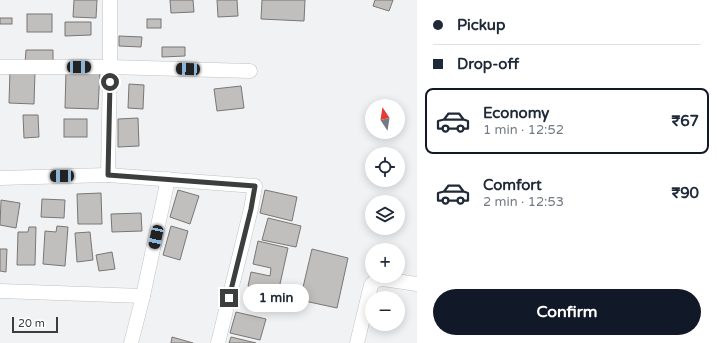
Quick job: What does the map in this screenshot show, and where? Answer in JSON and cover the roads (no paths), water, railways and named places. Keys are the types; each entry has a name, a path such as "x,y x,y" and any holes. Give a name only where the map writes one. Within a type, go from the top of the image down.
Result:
{"street":[{"path":"108,175 110,0"},
{"path":"0,67 110,66 250,71"},
{"path":"0,178 108,175 255,186 251,209 218,343"},
{"path":"130,343 143,296 168,179"},
{"path":"357,343 371,285 376,280 383,279 417,284"},
{"path":"0,291 143,296"}]}
